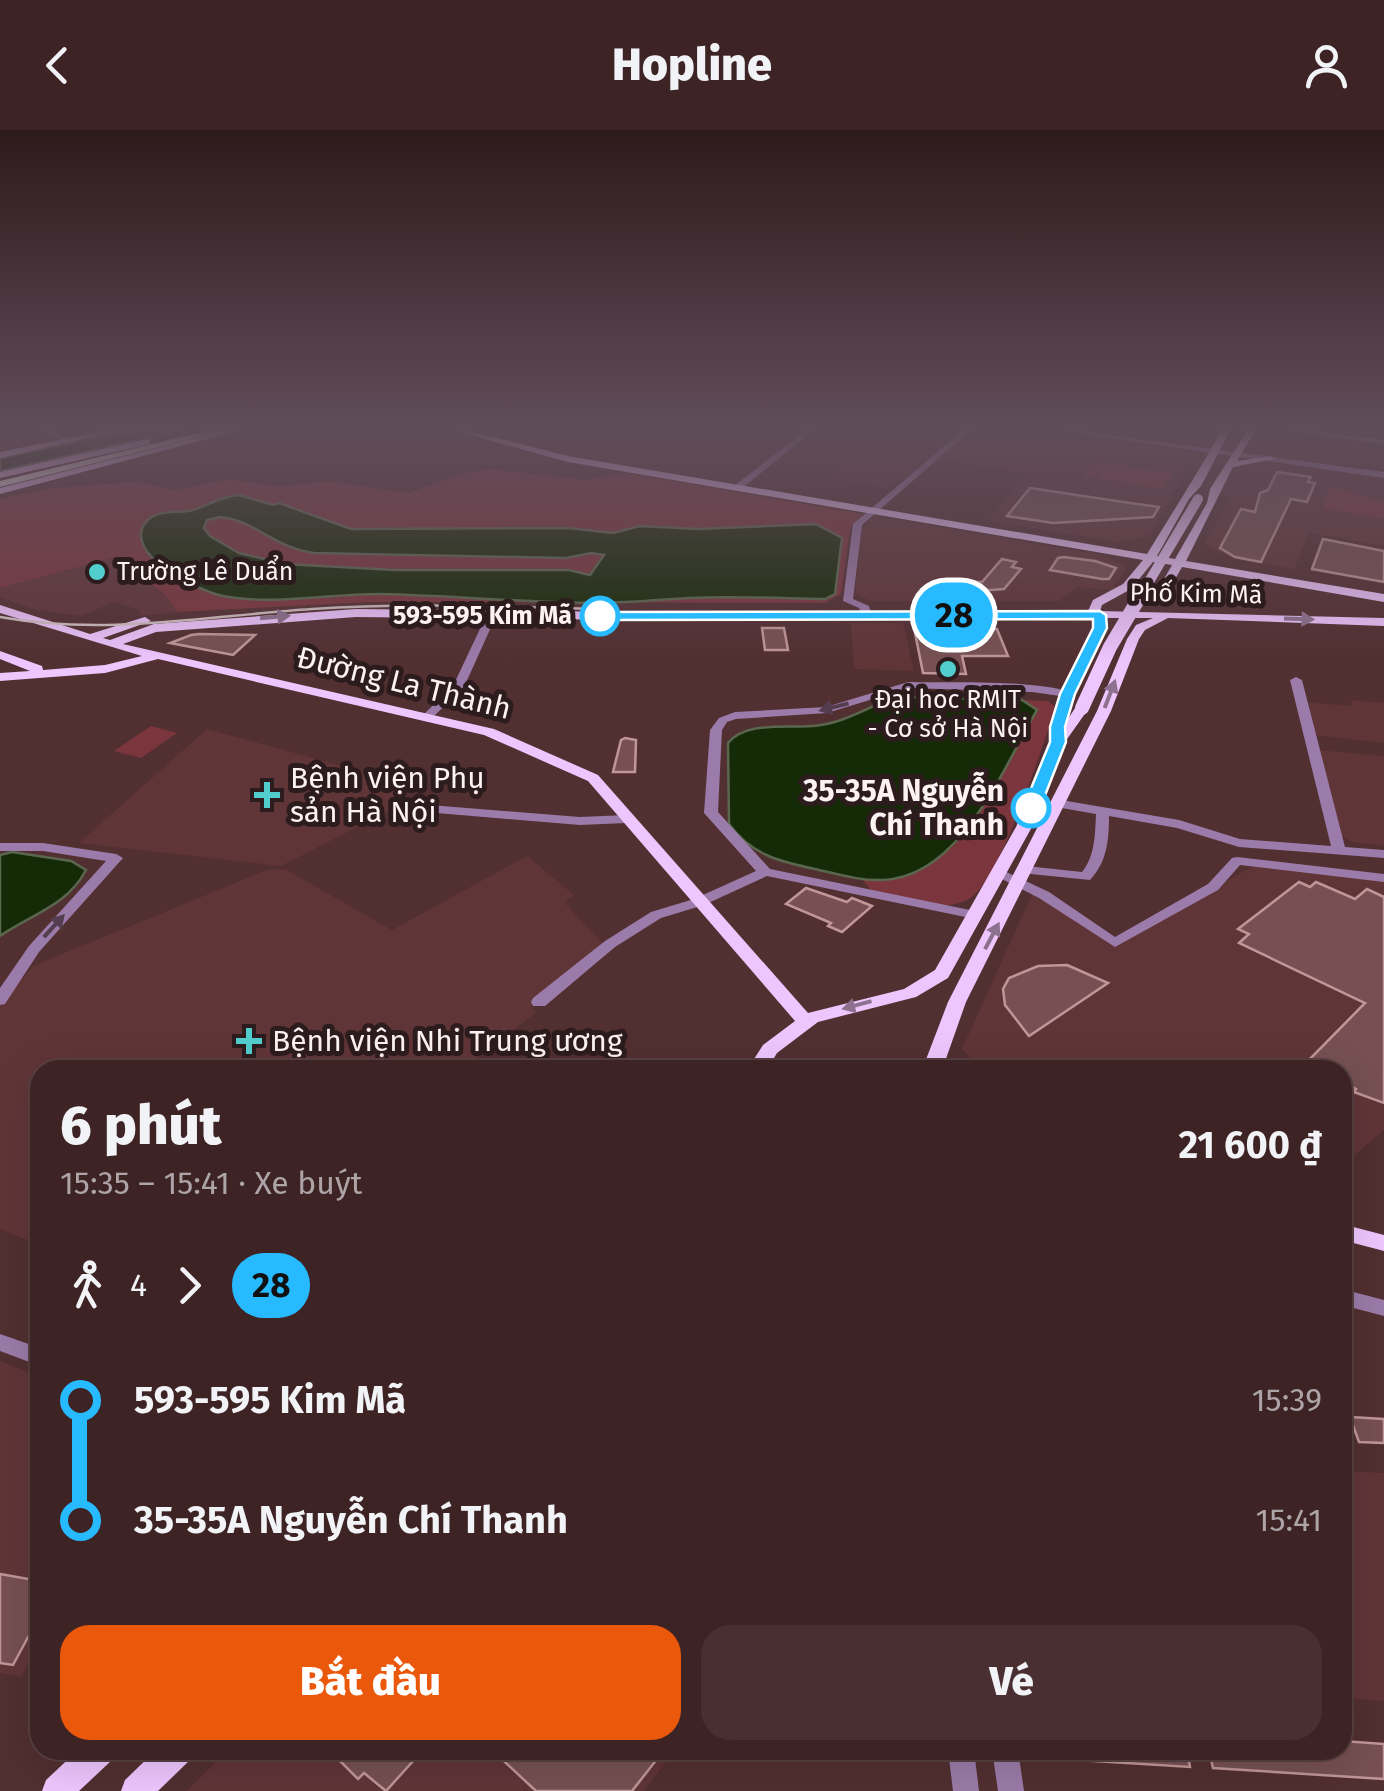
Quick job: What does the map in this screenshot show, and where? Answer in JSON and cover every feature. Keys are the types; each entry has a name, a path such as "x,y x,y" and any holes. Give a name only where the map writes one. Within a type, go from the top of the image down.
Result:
{"main road":[{"path":"879,509 1119,549 1193,539"},
{"path":"1058,742 1057,727 1067,694 1099,626 1094,610 1097,603 1116,598 1132,584 1177,509"},
{"path":"763,1060 770,1049 806,1022 910,993 942,974 1024,827 1058,742 1082,708 1110,647 1188,509"},
{"path":"1165,588 1188,561 1193,539 1208,509"},
{"path":"1193,539 1214,562"},
{"path":"1156,545 1188,561 1384,594"},
{"path":"1119,549 1140,570"},
{"path":"1188,561 1214,562 1384,594"},
{"path":"1132,584 1165,588"},
{"path":"936,1060 967,982 1104,711 1133,639 1140,628 1166,614 1172,601 1165,588"},
{"path":"0,608 28,618 138,622 321,614 1064,615 1133,639"},
{"path":"105,641 225,614"},
{"name":"Phố Kim Mã","path":"1099,626 1166,614 1384,622"},
{"name":"Đường La Thành","path":"28,618 161,655 429,715 513,740 574,768 607,790 626,819 806,1022"},
{"path":"105,641 138,622"},
{"path":"0,677 120,666 161,655 162,640 190,622"},
{"path":"87,670 108,661 116,650 105,641"},
{"path":"2,660 48,672"},
{"path":"1082,708 1083,746"},
{"path":"942,974 967,982"},
{"path":"1352,1235 1384,1244"},
{"path":"56,1791 89,1760"},
{"path":"136,1791 168,1760"}],"street":[{"path":"867,616 864,606 848,601 848,591 855,530 876,509"},
{"path":"429,715 458,687 492,614"},
{"path":"1296,680 1339,850"},
{"path":"975,915 765,872 711,813 717,756 714,738 723,720 735,716 827,710 908,685 1032,689 1067,694"},
{"path":"1056,803 1179,824 1239,843 1384,854"},
{"path":"430,809 580,821 626,819"},
{"path":"998,877 1020,881 1085,877 1093,871 1102,837 1103,812"},
{"path":"1020,881 1115,943 1213,886 1237,861 1239,843"},
{"path":"0,847 43,848 116,858 34,949 0,1000"},
{"path":"1237,861 1384,878"},
{"path":"539,1002 610,944 656,915 699,902 765,872"},
{"path":"1352,1300 1384,1308"},
{"path":"0,1342 30,1353"},
{"path":"962,1760 966,1791"},
{"path":"1006,1760 1011,1791"}],"shaded area":[{"path":"0,509 831,509 862,514 850,528 841,594 825,603 372,602 178,612 164,594 116,557 0,588"},
{"path":"294,509 351,529 568,528 613,533 640,526 697,529 816,524 842,538 835,594 825,599 720,597 589,603 383,594 243,599 212,593 182,579 144,547 141,534 151,517 190,511","holes":["220,517 244,523 287,545 314,553 566,558 591,553 604,555 590,575 569,570 394,570 285,564 239,553 210,536 204,528 207,520"]},
{"path":"999,509 1165,509 1149,537 1117,542 989,521"},
{"path":"1225,509 1384,509 1384,546 1309,533 1294,569 1229,557 1204,543"},
{"path":"1326,509 1384,509 1384,518"},
{"path":"874,516 1107,556 1126,568 1112,590 1079,587 1058,601 872,601 855,594 861,530"},
{"name":"Trường Lê Duẩn","path":"116,557 165,594 178,612 140,616 140,610 114,602 81,616 32,609 0,597 0,588"},
{"path":"851,623 903,623 914,671 854,669"},
{"path":"897,697 1022,700 1037,710 976,816 935,860 911,874 883,880 857,878 767,856 729,824 728,743 737,736 759,728 831,723"},
{"path":"1022,700 1048,701 1054,706 1054,713 1018,815 979,889 967,900 945,906 876,896 862,879 913,870 957,842 1037,710"},
{"path":"1351,700 1384,703 1384,743 1314,735 1302,702 1352,706"},
{"path":"151,726 177,733 141,758 114,751"},
{"name":"Bệnh viện Phụ sản Hà Nội","path":"207,729 409,784 391,810 281,866 79,843"},
{"path":"1317,750 1384,756 1384,846 1352,842 1342,836"},
{"path":"12,852 71,861 86,870 59,901 0,936 0,855"},
{"name":"Bệnh viện Nhi Trung ương","path":"527,856 574,895 564,902 602,943 530,1008 537,1012 474,1060 30,1060 30,1241 0,1229 0,1005 33,966 267,870 285,869 392,930"},
{"path":"1253,866 1384,880 1384,1130 1352,1157 1352,1060 972,1060 962,1049 1034,890 1121,943"},
{"path":"0,1361 30,1373 30,1660 21,1677 0,1673"},
{"path":"1352,1471 1384,1473 1384,1701 1352,1699"},
{"path":"218,1760 668,1760 643,1791 187,1791"}],"building":[{"path":"1013,509 1158,509 1153,517 1053,523 1007,516"},
{"path":"1241,509 1255,512 1256,509 1286,509 1261,562 1235,557 1220,548"},
{"path":"1323,539 1384,551 1384,582 1312,569"},
{"path":"1058,558 1116,568 1109,579 1050,570"},
{"path":"1002,559 1016,562 1012,567 1021,569 1004,589 965,592 940,588 940,582 982,582"},
{"path":"762,628 784,628 788,650 765,650"},
{"path":"914,628 997,629 1008,656 962,656 966,674 923,673"},
{"path":"191,635 255,635 233,655 170,643"},
{"path":"621,740 636,740 635,772 613,772"},
{"path":"1299,882 1310,887 1316,882 1355,899 1367,889 1384,897 1384,1103 1354,1092 1352,1060 1309,1060 1365,1003 1239,943 1249,934 1238,929"},
{"path":"806,888 872,906 842,932 828,926 831,923 786,904"},
{"path":"1067,965 1108,983 1029,1036 1005,1005 1003,989 1009,978 1038,966"},
{"path":"1352,1417 1384,1419 1384,1443 1359,1442"},
{"path":"0,1574 30,1579 30,1634 13,1665 0,1663"},
{"path":"1352,1742 1384,1744 1384,1779 1213,1768 1211,1760 1352,1760"},
{"path":"339,1760 414,1760 386,1791 364,1773 358,1779"},
{"path":"503,1760 656,1760 632,1791 536,1791"},
{"path":"1078,1760 1189,1760 1190,1767"}],"railway":[{"path":"0,617 117,625 348,607 602,609"}],"bus line":[{"name":"28","path":"600,616 1100,615 1100,628 1067,694 1057,727 1058,742 1031,808"}],"place":[{"name":"Trường Lê Duẩn","path":"97,572"},
{"name":"593-595 Kim Mã","path":"600,616"},
{"name":"Đại học RMIT - Cơ sở Hà Nội","path":"948,669"},
{"name":"Bệnh viện Phụ sản Hà Nội","path":"267,795"},
{"name":"35-35A Nguyễn Chí Thanh","path":"1031,808"},
{"name":"Bệnh viện Nhi Trung ương","path":"249,1041"}]}
